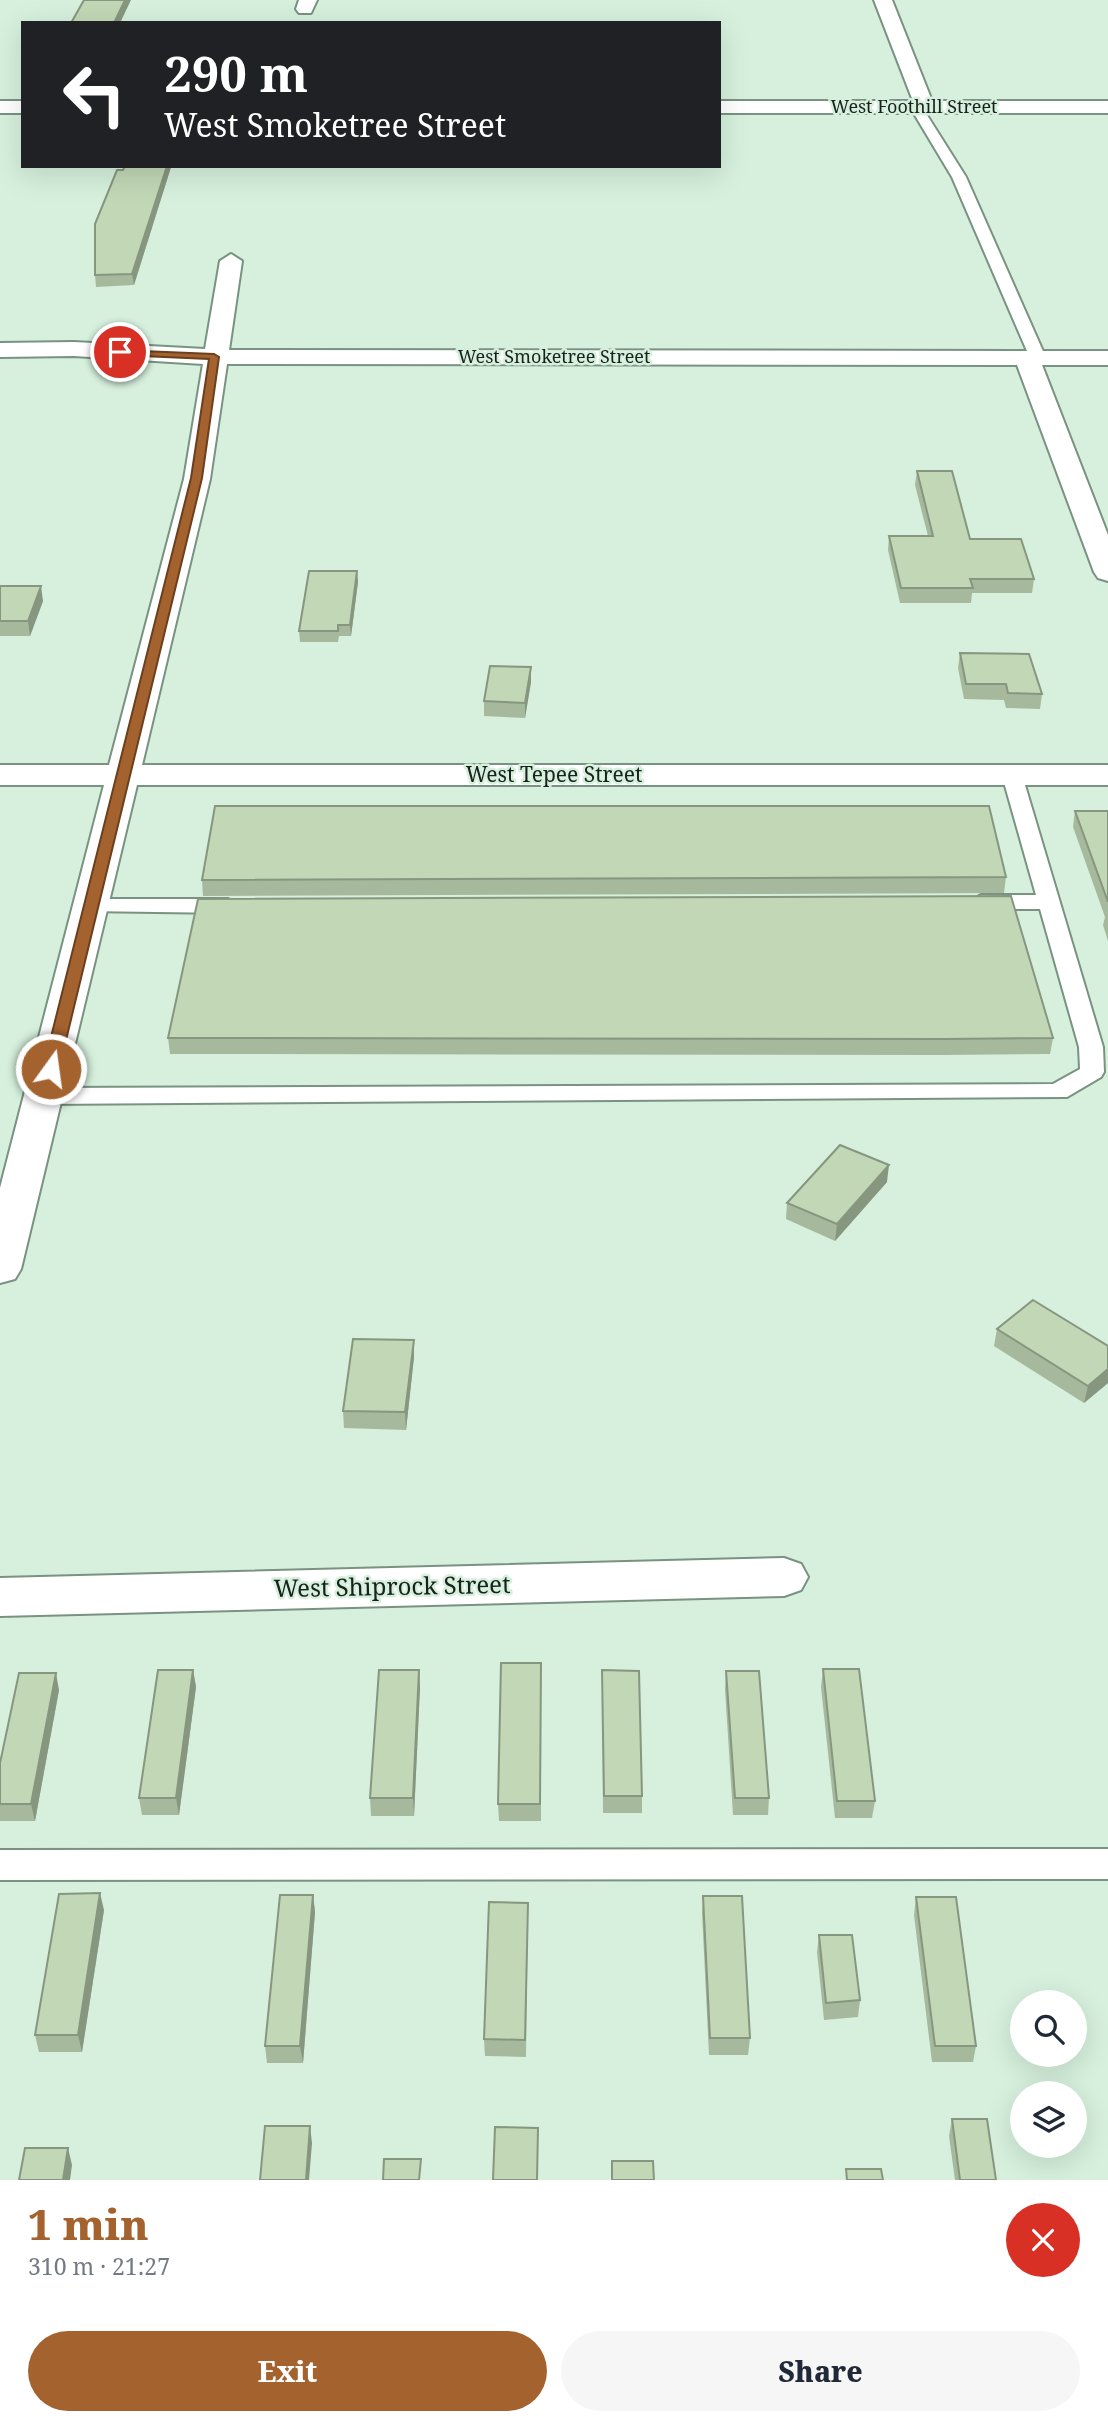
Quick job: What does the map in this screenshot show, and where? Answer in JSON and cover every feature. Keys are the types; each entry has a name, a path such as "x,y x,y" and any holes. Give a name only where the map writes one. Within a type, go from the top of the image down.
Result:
{"street":[{"path":"883,0 920,107"},
{"path":"0,107 21,107"},
{"name":"West Foothill Street","path":"721,107 1108,107"},
{"path":"0,1269 197,478 231,261"},
{"name":"West Smoketree Street","path":"0,350 74,349 214,357 1108,358"},
{"path":"1032,358 1108,572"},
{"name":"West Tepee Street","path":"0,775 1108,775"},
{"name":"West Shiprock Street","path":"0,1597 784,1577"}],"lane":[{"path":"920,107 959,177 1032,358"},
{"path":"44,1096 1058,1092 1092,1072 1091,1046 1012,775"},
{"path":"965,902 1048,902"},
{"path":"92,906 244,906"},
{"path":"0,1865 1108,1864"}],"building":[{"path":"84,0 125,0 115,21 72,21"},
{"path":"166,168 132,274 95,275 95,224 117,170"},
{"path":"917,471 952,471 970,539 1021,539 1034,579 970,579 973,588 901,588 889,536 933,536"},
{"path":"309,571 357,571 350,625 338,625 338,631 299,631"},
{"path":"0,586 41,586 28,621 0,621"},
{"path":"960,653 1029,654 1042,694 1008,693 1006,684 966,684"},
{"path":"490,666 531,667 525,703 484,701"},
{"path":"215,806 989,806 1006,877 202,880"},
{"path":"1075,811 1108,811 1108,902"},
{"path":"1011,896 1053,1038 168,1038 198,899"},
{"path":"840,1145 889,1165 837,1224 787,1203"},
{"path":"1033,1300 1108,1346 1108,1369 1088,1386 997,1329"},
{"path":"353,1339 414,1340 405,1412 343,1411"},
{"path":"501,1663 541,1663 540,1804 498,1804"},
{"path":"823,1669 859,1669 875,1801 837,1801"},
{"path":"158,1670 193,1670 176,1798 139,1798"},
{"path":"379,1670 419,1670 413,1798 370,1798"},
{"path":"602,1670 639,1671 642,1796 604,1796"},
{"path":"726,1671 759,1671 769,1798 735,1798"},
{"path":"19,1673 56,1673 31,1804 0,1804 0,1763"},
{"path":"100,1893 78,2035 35,2035 59,1894"},
{"path":"280,1895 313,1895 300,2046 265,2046"},
{"path":"703,1896 742,1896 750,2038 710,2038"},
{"path":"916,1897 956,1897 976,2046 935,2046"},
{"path":"489,1902 528,1903 525,2040 484,2039"},
{"path":"819,1935 852,1935 860,2000 826,2003"},
{"path":"952,2119 987,2119 996,2180 960,2180"},
{"path":"265,2126 310,2126 306,2180 260,2180"},
{"path":"495,2127 538,2128 537,2180 493,2180"},
{"path":"25,2148 68,2148 63,2180 19,2180"},
{"path":"384,2159 421,2159 419,2180 383,2180"},
{"path":"612,2161 653,2161 654,2180 612,2180"},
{"path":"846,2169 881,2169 883,2180 847,2180"}],"route":[{"path":"51,1069 197,478 214,357 120,352"}]}
